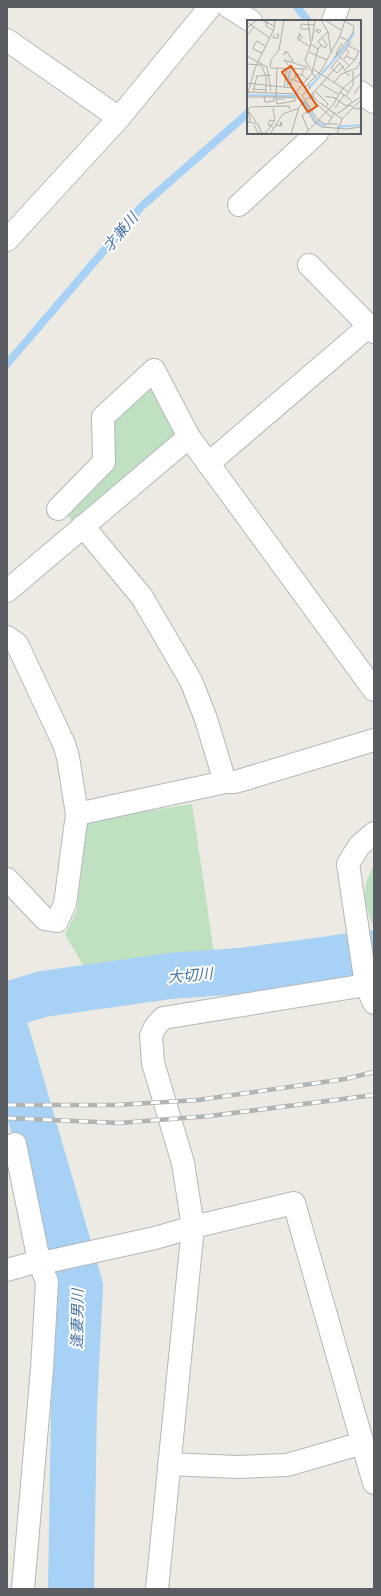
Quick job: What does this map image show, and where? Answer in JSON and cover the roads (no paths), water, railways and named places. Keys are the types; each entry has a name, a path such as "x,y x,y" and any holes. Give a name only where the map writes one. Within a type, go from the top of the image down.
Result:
{"street":[{"path":"11,229 119,118 210,7"},
{"path":"229,7 249,20"},
{"path":"333,20 338,7"},
{"path":"7,40 119,118"},
{"path":"239,205 316,134"},
{"path":"208,464 371,329 309,265"},
{"path":"58,509 104,462 103,417 154,370 189,437 374,690"},
{"path":"7,591 189,437"},
{"path":"83,526 142,597 191,681 206,719 225,782"},
{"path":"7,637 17,644 64,744 68,757 77,814 65,904 56,921 45,919 7,879"},
{"path":"77,814 225,782 235,782 374,740"},
{"path":"156,1589 192,1227 183,1163 153,1063 151,1036 154,1027 163,1018 370,994 348,864 359,846 374,833"},
{"path":"15,1144 45,1261 47,1282 42,1369 18,1584"},
{"path":"7,1270 155,1238 192,1227 294,1203 374,1483"},
{"path":"169,1464 237,1467 287,1464 363,1443"}],"waterway":[{"name":"才兼川","path":"297,7 307,20"},
{"name":"才兼川","path":"7,364 142,206 247,114"},
{"name":"大切川","path":"7,1005 43,994 170,976 241,971 374,953"},
{"name":"逢妻男川","path":"7,1035 80,1286 74,1407 71,1589"}],"railway":[{"path":"7,1105 116,1105 198,1100 345,1079 374,1072"},
{"path":"7,1118 119,1123 210,1116 374,1095"}]}
